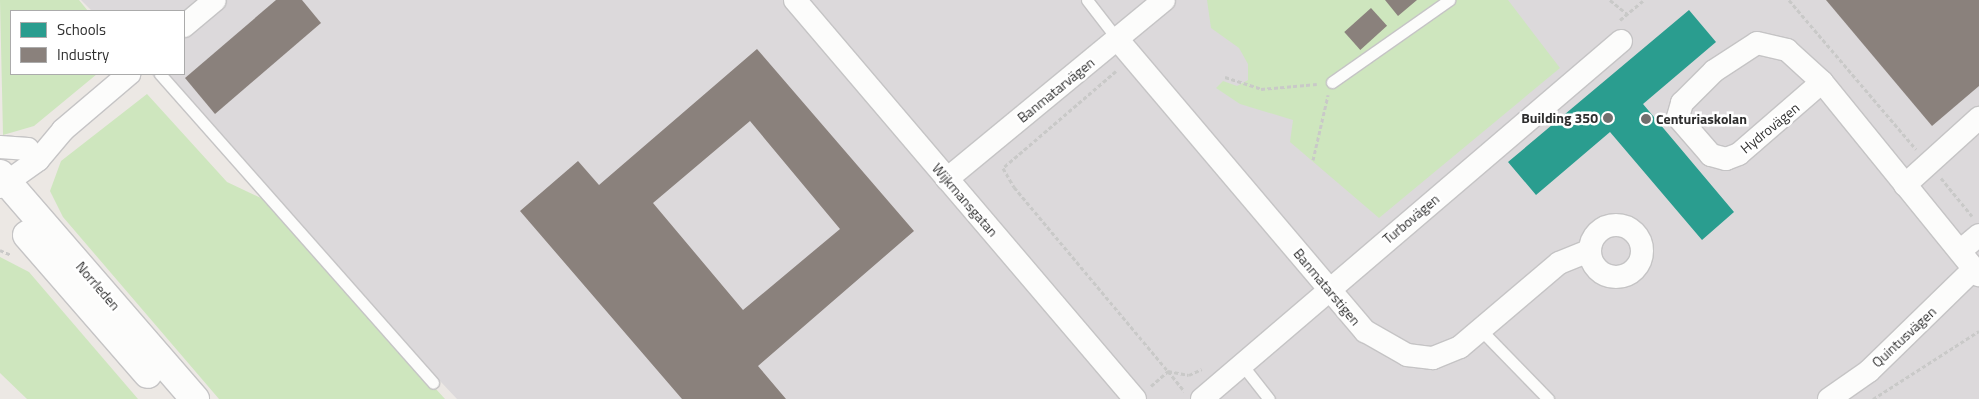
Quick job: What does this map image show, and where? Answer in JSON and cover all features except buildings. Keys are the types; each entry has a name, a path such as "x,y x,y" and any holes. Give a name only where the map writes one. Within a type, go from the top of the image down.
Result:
{"main road":[{"name":"Norrleden","path":"2,184 36,216 196,399"},
{"name":"Norrleden","path":"2,184 171,399"}],"street":[{"path":"185,25 216,0"},
{"name":"Wijkmansgatan","path":"795,0 1135,399"},
{"name":"Banmatarvägen","path":"947,179 1118,40 1164,0"},
{"name":"Banmatarstigen","path":"1118,40 1365,331 1407,356 1440,356 1460,347 1559,263 1589,251"},
{"name":"Turbovägen","path":"1202,399 1243,366 1329,289 1621,41"},
{"name":"Hydrovägen","path":"1822,82 1739,154 1726,158 1711,155 1678,117 1682,103 1714,71 1758,43 1787,50 1822,82 1976,272"},
{"path":"2,184 33,154 128,75"},
{"path":"1905,185 1979,118"},
{"path":"0,147 33,154"},
{"path":"33,154 28,188 36,216"},
{"path":"1960,251 1979,235"},
{"name":"Quintusvägen","path":"1829,399 1869,371 1976,272"}],"lane":[{"path":"1086,0 1118,40"},
{"path":"1332,82 1449,0"},
{"path":"161,75 433,383"},
{"path":"1480,329 1548,399"},
{"path":"1243,366 1270,399"}],"path":[{"path":"1610,0 1627,14 1644,0"},
{"path":"1789,0 1979,224"},
{"path":"1225,77 1261,89 1332,82 1313,160"},
{"path":"1873,399 1979,331"},
{"path":"1135,399 1168,370 1190,399"}],"shaded area":[{"path":"81,0 1979,0 1979,399 457,399 152,75 185,75 185,10 91,10"}],"green space":[{"path":"0,0 79,0 87,10 10,10 10,75 96,75 34,126 3,135"},
{"path":"1207,0 1508,0 1560,68 1379,218 1290,142 1293,120 1240,104 1216,88 1223,81 1237,86 1248,80 1248,64 1239,48 1211,28"},
{"path":"147,94 227,182 263,199 445,399 219,399 63,217 50,191 61,161"},
{"path":"0,257 29,272 138,399 27,399 0,373"}],"place":[{"name":"Building 350","path":"1608,118"},
{"name":"Centuriaskolan","path":"1646,119"}]}
